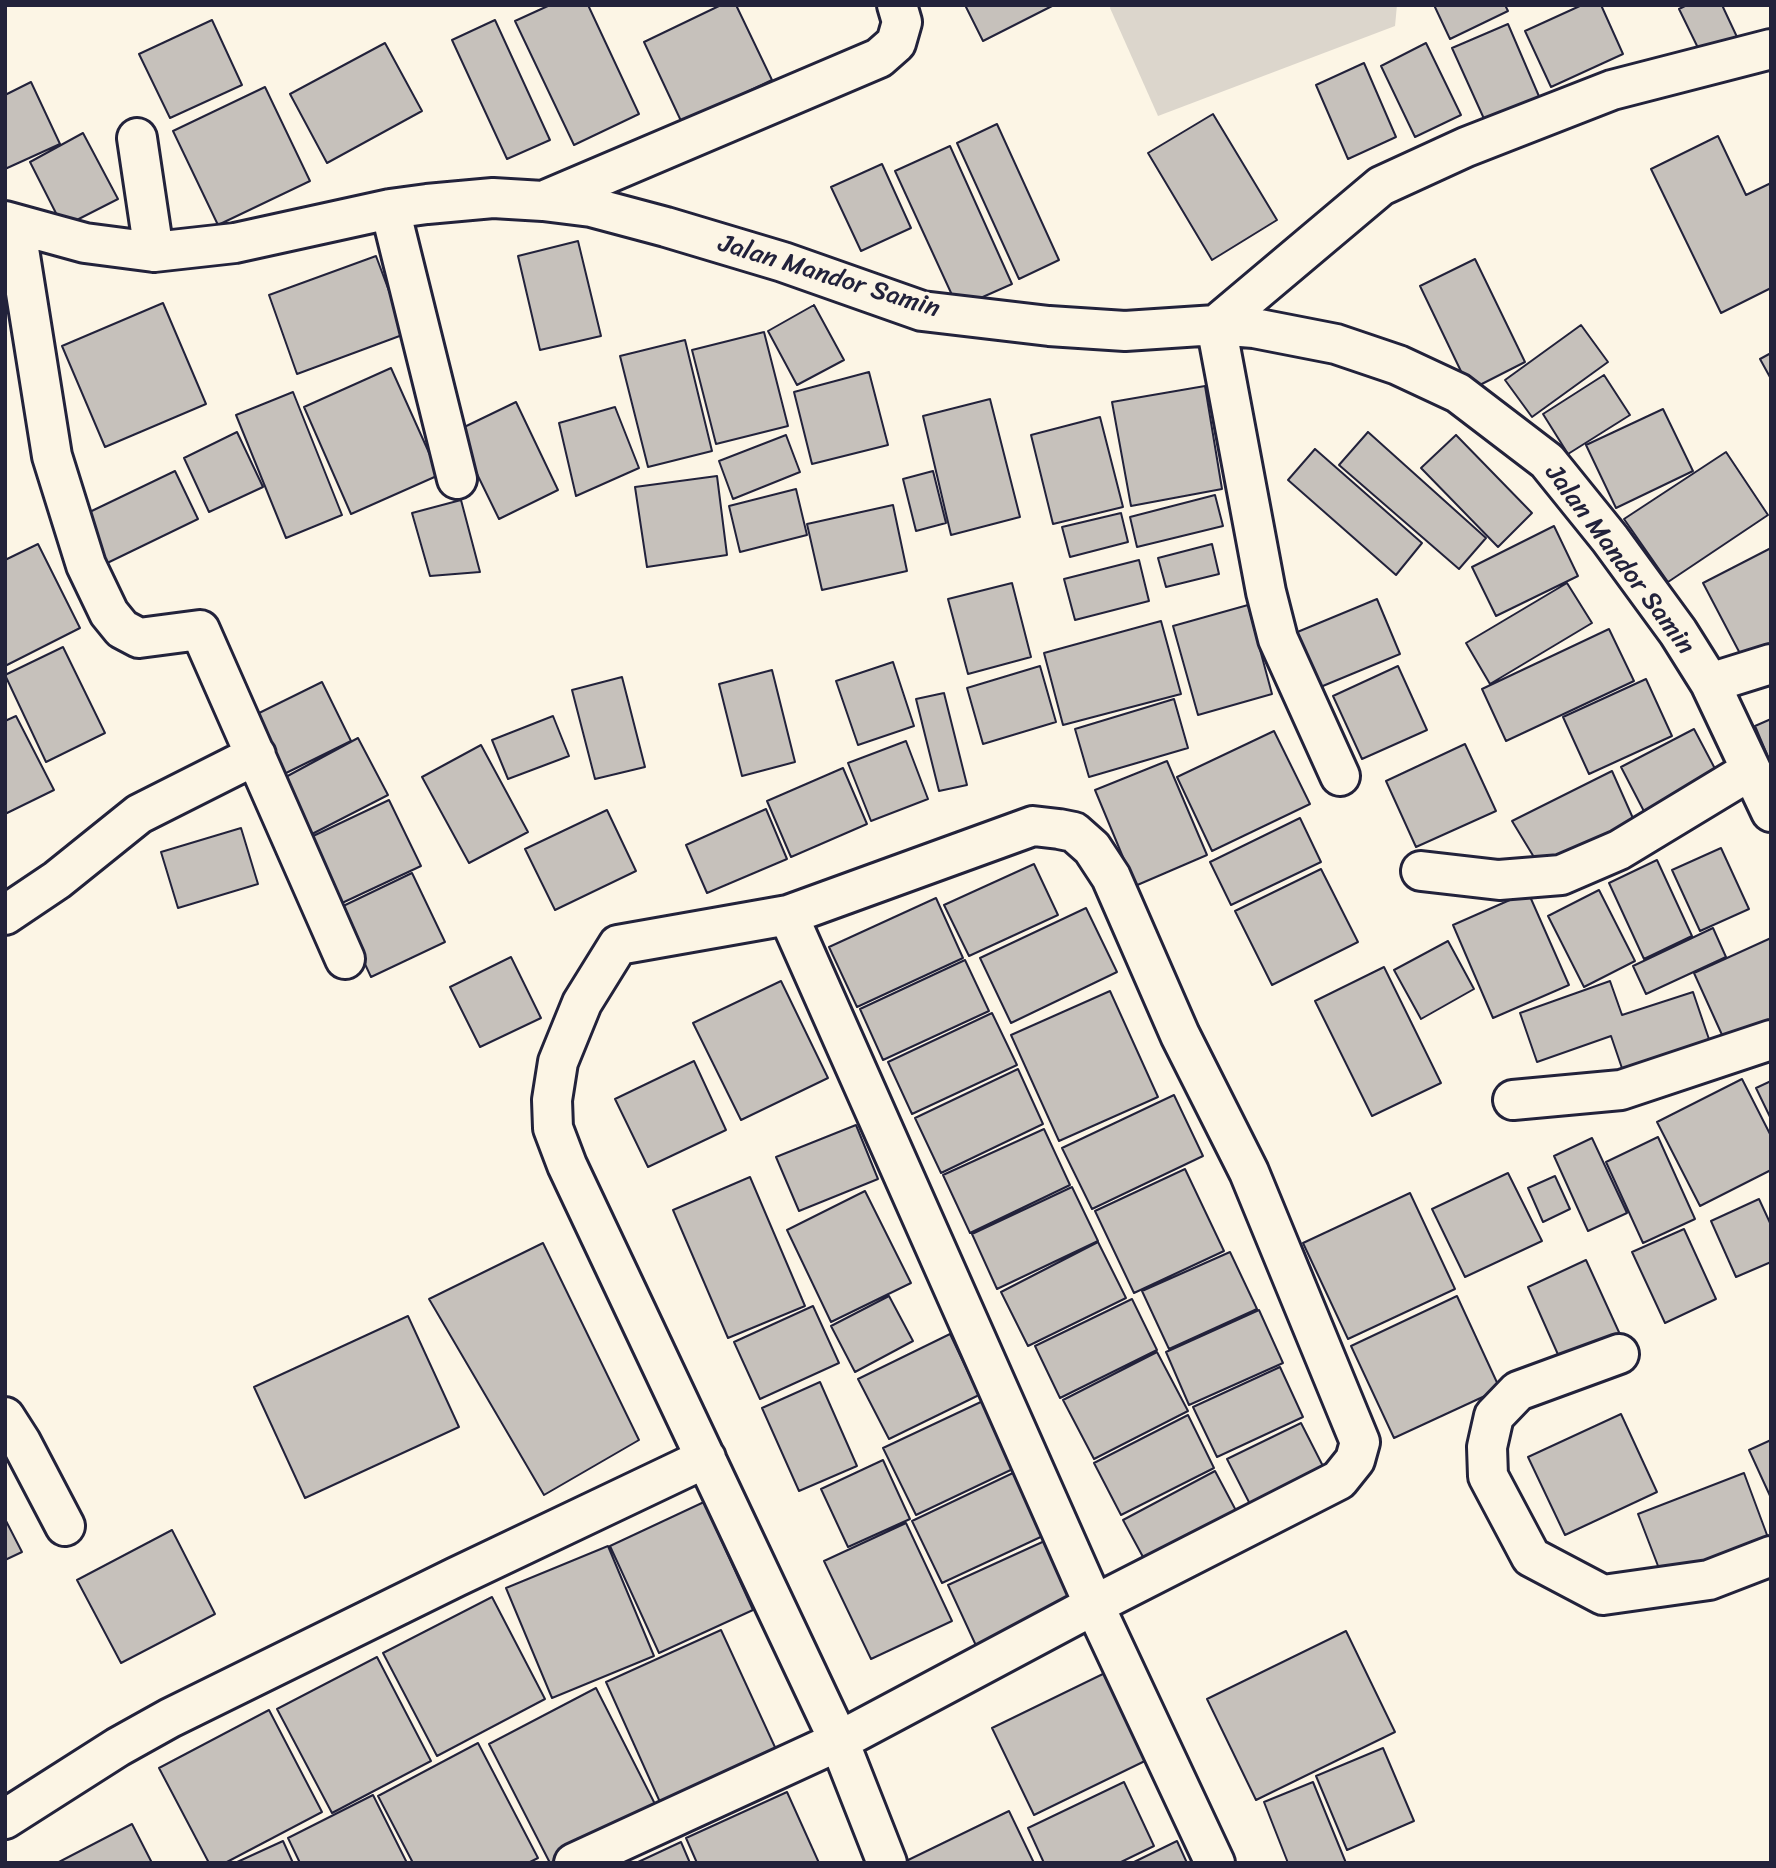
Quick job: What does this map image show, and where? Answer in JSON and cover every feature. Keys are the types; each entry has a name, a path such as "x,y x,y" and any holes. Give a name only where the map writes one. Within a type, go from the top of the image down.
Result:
{"street":[{"path":"543,201 879,58 896,43 902,22 897,5"},
{"path":"1340,776 1278,639 1266,592 1216,325 1381,186 1466,147 1612,90 1771,49"},
{"path":"137,138 154,252"},
{"name":"Jalan Mandor Samin","path":"10,223 85,243 154,252 235,243 390,209 494,198 543,201 591,207 666,227 783,262 922,311 1049,326 1125,331 1216,325 1254,328 1335,344 1398,365 1458,393 1547,461 1618,549 1678,632 1710,684 1771,812"},
{"path":"390,209 457,479"},
{"path":"10,223 52,456 90,574 109,613 122,629 139,638 200,630 345,959"},
{"path":"1710,684 1771,664"},
{"path":"5,915 57,880 139,814 256,755"},
{"path":"1421,871 1499,880 1561,875 1619,850 1751,770"},
{"path":"573,1863 839,1741 1094,1605 1339,1480 1356,1460 1360,1442 1249,1172 1180,1035 1111,877 1092,848 1074,832 1033,826 788,915 618,945 582,1003 558,1062 552,1100 553,1128 579,1194 839,1741 887,1863"},
{"path":"788,915 1094,1605 1215,1863"},
{"path":"1513,1100 1621,1090 1771,1040"},
{"path":"1619,1354 1518,1391 1494,1416 1487,1447 1488,1476 1531,1557 1603,1595 1709,1580 1771,1556"},
{"path":"5,1417 21,1441 65,1525"},
{"path":"5,1819 118,1746 181,1713 456,1577 706,1458"}],"shaded area":[{"path":"1111,5 1397,5 1395,26 1158,116"}],"building":[{"path":"550,5 588,5 639,114 574,145 515,21"},
{"path":"721,5 736,5 772,80 682,123 644,42"},
{"path":"965,5 1054,5 983,41"},
{"path":"1434,5 1505,5 1508,11 1450,39"},
{"path":"1582,5 1601,5 1623,54 1551,87 1525,31"},
{"path":"1687,5 1722,5 1737,37 1701,54 1679,9"},
{"path":"212,20 242,85 170,118 139,54"},
{"path":"495,20 550,140 507,159 452,40"},
{"path":"1508,24 1544,108 1490,132 1452,48"},
{"path":"385,43 422,111 327,163 290,94"},
{"path":"1426,43 1461,115 1415,137 1381,66"},
{"path":"1364,63 1396,137 1348,159 1316,85"},
{"path":"31,82 60,144 5,169 5,95"},
{"path":"265,87 310,181 218,225 173,131"},
{"path":"1213,114 1277,220 1212,260 1148,153"},
{"path":"997,124 1059,260 1019,279 957,143"},
{"path":"83,133 118,199 63,227 30,162"},
{"path":"1718,136 1746,195 1771,183 1771,288 1721,313 1651,169"},
{"path":"950,146 1012,284 958,308 895,171"},
{"path":"882,164 911,228 861,251 831,187"},
{"path":"578,241 601,336 540,350 518,256"},
{"path":"376,256 405,334 297,374 269,295"},
{"path":"1475,259 1525,362 1470,390 1420,286"},
{"path":"163,303 206,404 105,447 62,346"},
{"path":"814,305 844,360 797,385 768,331"},
{"path":"1581,325 1608,362 1532,417 1505,380"},
{"path":"764,332 788,426 716,444 692,350"},
{"path":"685,340 712,451 648,467 620,356"},
{"path":"1771,353 1771,379 1760,359"},
{"path":"391,368 439,475 351,514 304,407"},
{"path":"869,372 888,445 812,464 794,392"},
{"path":"1604,375 1630,415 1568,454 1543,414"},
{"path":"1205,386 1222,489 1131,506 1112,402"},
{"path":"293,392 342,515 286,538 236,415"},
{"path":"990,399 1020,517 951,535 923,416"},
{"path":"516,402 558,490 499,519 456,431"},
{"path":"615,407 639,468 576,496 559,423"},
{"path":"1663,409 1693,471 1616,508 1586,445"},
{"path":"1100,417 1123,507 1053,524 1031,435"},
{"path":"237,432 263,487 209,512 184,458"},
{"path":"1368,432 1486,538 1459,569 1339,465"},
{"path":"786,435 800,472 733,499 719,461"},
{"path":"1456,435 1532,513 1498,547 1421,468"},
{"path":"1315,449 1422,543 1396,575 1288,480"},
{"path":"1726,452 1768,515 1668,582 1624,519"},
{"path":"175,471 198,519 99,567 75,519"},
{"path":"933,471 946,523 916,531 903,479"},
{"path":"717,476 727,555 647,567 635,487"},
{"path":"796,489 807,535 740,552 729,506"},
{"path":"1215,495 1223,526 1137,547 1130,517"},
{"path":"461,500 480,572 430,576 412,513"},
{"path":"893,505 907,571 822,590 807,524"},
{"path":"1121,513 1128,542 1070,557 1062,527"},
{"path":"1554,526 1578,576 1496,616 1472,567"},
{"path":"38,544 80,628 5,666 5,560"},
{"path":"1212,544 1219,574 1166,587 1158,558"},
{"path":"1771,548 1771,649 1745,663 1703,583"},
{"path":"1139,560 1149,601 1075,620 1064,579"},
{"path":"1012,583 1031,657 968,674 948,599"},
{"path":"1567,583 1592,623 1490,684 1466,643"},
{"path":"1377,599 1400,654 1318,688 1295,633"},
{"path":"1248,605 1272,694 1198,715 1173,626"},
{"path":"1161,621 1181,694 1063,725 1044,653"},
{"path":"1609,629 1634,681 1506,741 1482,689"},
{"path":"63,647 105,733 46,762 5,675"},
{"path":"893,662 914,726 858,745 836,681"},
{"path":"1040,666 1056,722 983,744 967,688"},
{"path":"1398,666 1427,730 1362,759 1333,696"},
{"path":"772,670 795,762 742,776 719,684"},
{"path":"622,677 645,767 595,779 572,690"},
{"path":"1646,679 1672,736 1589,774 1563,717"},
{"path":"322,682 351,741 280,776 251,717"},
{"path":"944,693 967,785 939,791 916,699"},
{"path":"1174,699 1188,748 1089,777 1075,729"},
{"path":"16,716 54,790 5,814 5,721"},
{"path":"553,716 569,756 508,779 492,740"},
{"path":"1771,719 1771,764 1755,726"},
{"path":"1694,729 1722,782 1648,819 1621,767"},
{"path":"1274,731 1310,804 1212,851 1177,777"},
{"path":"358,738 388,795 312,834 282,779"},
{"path":"906,741 928,799 871,821 848,763"},
{"path":"1465,744 1496,811 1416,847 1386,781"},
{"path":"481,745 528,832 469,863 422,777"},
{"path":"1167,761 1207,855 1135,886 1095,790"},
{"path":"843,768 867,824 791,857 767,801"},
{"path":"1612,771 1636,825 1543,872 1512,821"},
{"path":"389,800 421,866 342,903 311,837"},
{"path":"766,809 787,859 707,893 686,845"},
{"path":"607,810 636,871 555,910 525,849"},
{"path":"1300,818 1321,862 1231,905 1210,862"},
{"path":"241,828 258,884 178,908 161,852"},
{"path":"1721,848 1749,909 1700,931 1672,870"},
{"path":"1657,860 1692,936 1644,959 1609,883"},
{"path":"1034,864 1058,915 969,956 944,905"},
{"path":"1321,869 1358,942 1272,985 1235,911"},
{"path":"412,873 445,942 371,977 339,908"},
{"path":"1599,890 1635,961 1584,987 1548,916"},
{"path":"1528,892 1569,985 1493,1018 1453,925"},
{"path":"936,898 963,958 857,1007 829,947"},
{"path":"1086,908 1117,972 1011,1023 980,958"},
{"path":"1713,928 1726,957 1646,994 1633,966"},
{"path":"1771,938 1771,1029 1728,1048 1694,973"},
{"path":"1448,941 1474,989 1421,1019 1394,970"},
{"path":"511,957 541,1018 480,1047 450,987"},
{"path":"965,960 989,1011 883,1060 860,1009"},
{"path":"1384,967 1441,1083 1372,1116 1315,1001"},
{"path":"781,981 828,1078 741,1120 693,1023"},
{"path":"1610,981 1622,1015 1693,992 1712,1048 1625,1077 1611,1036 1537,1062 1520,1013"},
{"path":"1110,991 1158,1097 1059,1141 1011,1035"},
{"path":"992,1013 1017,1065 912,1114 888,1062"},
{"path":"694,1061 726,1130 648,1167 615,1099"},
{"path":"1018,1069 1043,1124 941,1173 915,1118"},
{"path":"1742,1079 1771,1136 1771,1170 1700,1206 1657,1122"},
{"path":"1771,1081 1771,1119 1756,1088"},
{"path":"1174,1095 1203,1156 1092,1209 1062,1148"},
{"path":"856,1125 878,1179 799,1211 776,1157"},
{"path":"1044,1129 1070,1185 970,1233 943,1175"},
{"path":"1658,1137 1695,1219 1643,1243 1606,1162"},
{"path":"1592,1138 1627,1213 1588,1231 1554,1156"},
{"path":"1185,1169 1224,1251 1134,1293 1095,1211"},
{"path":"1508,1173 1542,1241 1465,1277 1432,1209"},
{"path":"1555,1176 1570,1209 1543,1222 1528,1188"},
{"path":"750,1177 805,1306 728,1338 673,1210"},
{"path":"1072,1187 1098,1241 997,1289 972,1234"},
{"path":"865,1191 911,1283 831,1322 787,1230"},
{"path":"1410,1193 1455,1289 1348,1339 1303,1243"},
{"path":"1759,1199 1771,1225 1771,1262 1736,1277 1711,1221"},
{"path":"1684,1229 1716,1299 1665,1323 1632,1252"},
{"path":"1098,1242 1126,1298 1028,1346 1001,1292"},
{"path":"543,1243 639,1440 544,1495 429,1299"},
{"path":"1230,1252 1257,1309 1169,1349 1142,1291"},
{"path":"1586,1260 1623,1341 1564,1368 1528,1287"},
{"path":"889,1296 913,1341 855,1372 831,1326"},
{"path":"1457,1296 1500,1389 1394,1438 1351,1346"},
{"path":"1132,1299 1157,1350 1060,1398 1035,1346"},
{"path":"813,1306 839,1363 760,1399 734,1342"},
{"path":"1259,1310 1283,1363 1189,1405 1166,1352"},
{"path":"408,1316 459,1427 305,1498 254,1387"},
{"path":"950,1334 979,1395 889,1439 858,1379"},
{"path":"1157,1352 1188,1411 1094,1459 1063,1400"},
{"path":"1280,1367 1303,1417 1217,1457 1193,1407"},
{"path":"820,1382 857,1466 799,1491 762,1408"},
{"path":"985,1400 1017,1467 916,1515 883,1448"},
{"path":"1621,1414 1657,1492 1565,1535 1528,1457"},
{"path":"1188,1415 1214,1468 1121,1515 1094,1463"},
{"path":"1301,1423 1327,1474 1253,1510 1227,1459"},
{"path":"1771,1440 1771,1498 1749,1450"},
{"path":"883,1460 910,1519 848,1547 821,1489"},
{"path":"1215,1471 1241,1520 1149,1568 1123,1520"},
{"path":"1015,1472 1045,1535 942,1583 912,1521"},
{"path":"1744,1473 1770,1543 1665,1584 1638,1514"},
{"path":"704,1502 753,1610 659,1653 610,1546"},
{"path":"5,1519 22,1552 5,1560"},
{"path":"906,1523 952,1621 871,1659 824,1561"},
{"path":"172,1530 215,1614 121,1663 77,1580"},
{"path":"1049,1539 1079,1606 979,1652 948,1585"},
{"path":"608,1546 654,1656 552,1698 506,1588"},
{"path":"492,1597 545,1699 437,1756 383,1653"},
{"path":"721,1630 780,1758 664,1811 606,1682"},
{"path":"1346,1631 1395,1732 1256,1800 1207,1699"},
{"path":"377,1657 431,1761 332,1813 277,1709"},
{"path":"1107,1672 1149,1759 1034,1815 992,1728"},
{"path":"596,1688 657,1808 550,1863 489,1744"},
{"path":"269,1710 322,1812 225,1863 209,1863 159,1768"},
{"path":"478,1743 538,1858 528,1863 413,1863 378,1796"},
{"path":"1383,1748 1414,1821 1347,1850 1316,1776"},
{"path":"1124,1782 1154,1846 1119,1863 1044,1863 1028,1828"},
{"path":"1313,1782 1346,1863 1288,1863 1264,1802"},
{"path":"787,1792 819,1863 697,1863 686,1838"},
{"path":"373,1795 407,1863 300,1863 288,1838"},
{"path":"1009,1811 1034,1863 902,1863"},
{"path":"132,1824 152,1863 57,1863"},
{"path":"283,1841 293,1863 235,1863"},
{"path":"1177,1841 1187,1863 1132,1863"},
{"path":"681,1842 690,1863 636,1863"}]}
